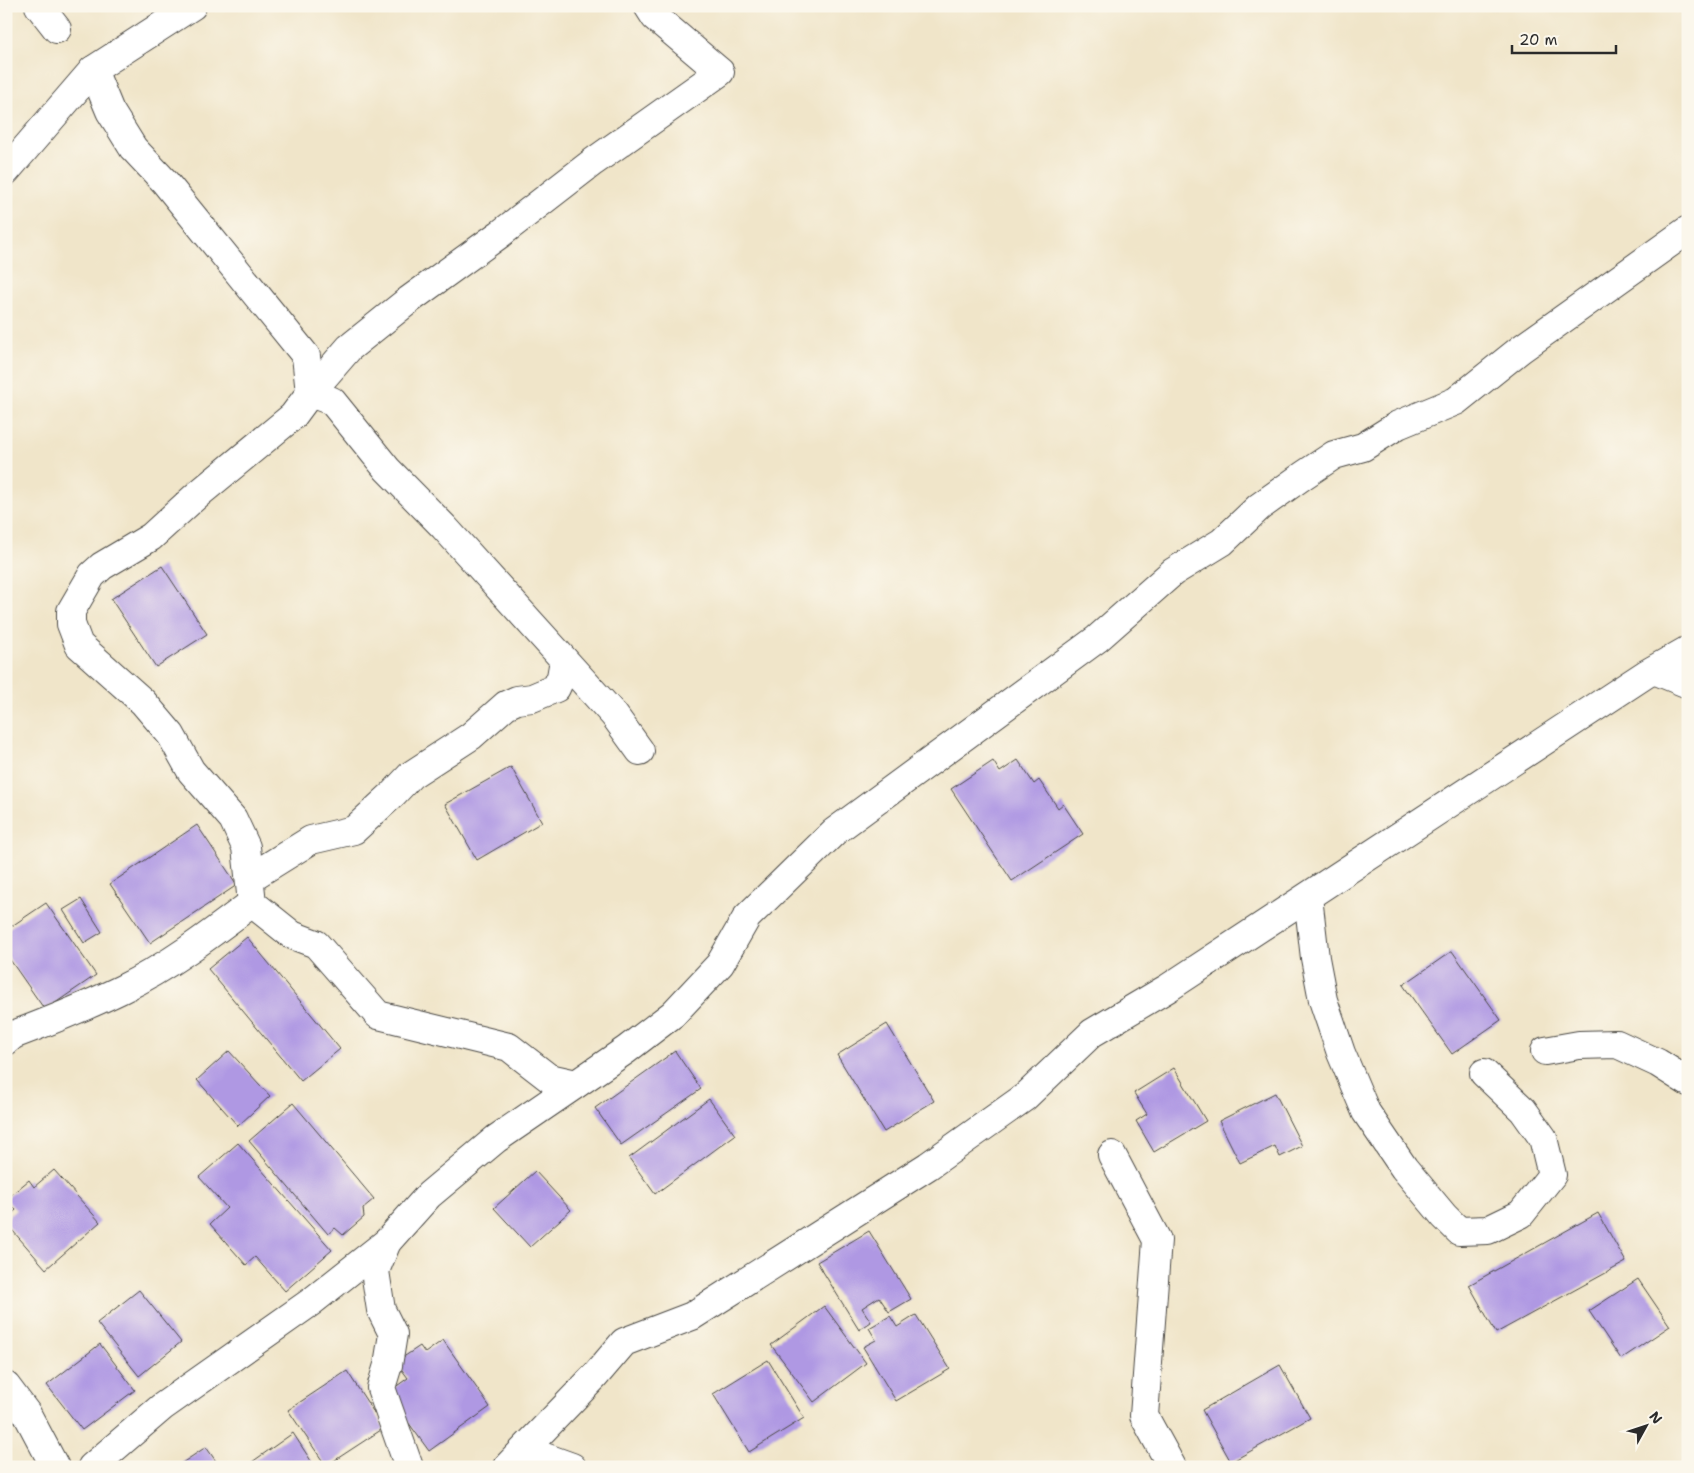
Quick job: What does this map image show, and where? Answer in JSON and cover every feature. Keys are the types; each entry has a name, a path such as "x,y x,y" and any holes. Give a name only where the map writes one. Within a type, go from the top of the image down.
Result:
{"street":[{"path":"39,6 57,29"},
{"path":"6,171 93,70 192,6"},
{"path":"576,1084 549,1078 509,1047 378,1015 316,944 292,935 251,891 246,847 233,819 191,771 171,735 143,702 79,645 72,624 71,611 92,575 102,566 151,537 196,496 293,416 349,348 409,300 500,234 593,162 720,72 655,17 648,6"},
{"path":"93,70 110,111 133,148 165,182 306,356 310,393"},
{"path":"92,1467 162,1407 311,1302 386,1242 429,1196 496,1139 626,1050 673,1014 720,964 747,917 834,832 1097,639 1173,572 1222,542 1259,507 1304,475 1334,455 1363,447 1398,425 1456,401 1522,349 1688,230"},
{"path":"310,393 332,401 387,468 614,714 640,751"},
{"path":"516,1458 595,1376 624,1342 692,1316 928,1166 1025,1097 1092,1033 1168,988 1654,670 1688,650"},
{"path":"6,1041 13,1035 123,988 206,938 251,891 311,840 354,830 411,775 471,736 506,705 516,700 532,698 556,688 561,677 564,660"},
{"path":"1654,670 1688,684"},
{"path":"1308,897 1315,958 1323,1000 1341,1053 1366,1112 1404,1168 1459,1231 1488,1230 1521,1214 1552,1175 1543,1138 1523,1110 1484,1073"},
{"path":"1545,1051 1579,1045 1617,1044 1658,1063 1688,1082"},
{"path":"1112,1155 1157,1240 1144,1416 1172,1467"},
{"path":"386,1242 375,1271 381,1310 393,1334 388,1365 381,1388 409,1467"},
{"path":"6,1386 27,1414 55,1467"},
{"path":"516,1458 572,1467"}],"building":[{"path":"162,566 207,634 156,667 111,599"},
{"path":"1018,760 1034,784 1039,780 1058,808 1063,804 1083,834 1012,881 951,789 993,761 1000,772"},
{"path":"511,767 542,822 477,860 445,804"},
{"path":"197,825 237,885 150,943 110,884"},
{"path":"81,899 102,932 84,943 63,910"},
{"path":"46,903 96,975 45,1010 6,954 6,930"},
{"path":"247,937 340,1049 301,1081 208,969"},
{"path":"1452,951 1501,1020 1452,1054 1403,985"},
{"path":"887,1024 934,1101 884,1132 837,1055"},
{"path":"229,1051 270,1096 238,1126 197,1080"},
{"path":"675,1051 701,1089 621,1145 595,1108"},
{"path":"1174,1068 1206,1121 1154,1152 1136,1121 1147,1114 1134,1093"},
{"path":"1275,1093 1302,1146 1280,1157 1275,1146 1240,1163 1219,1121"},
{"path":"709,1099 735,1135 655,1194 629,1158"},
{"path":"293,1103 374,1199 363,1208 364,1217 343,1235 335,1228 328,1234 249,1141"},
{"path":"238,1143 332,1250 285,1291 255,1257 246,1265 210,1224 227,1208 199,1177"},
{"path":"54,1170 100,1222 46,1269 6,1223 6,1219 16,1210 6,1199 29,1180 34,1187"},
{"path":"535,1171 571,1210 530,1247 494,1208"},
{"path":"1598,1213 1626,1262 1496,1333 1469,1285"},
{"path":"869,1231 911,1299 889,1312 879,1297 862,1308 871,1322 859,1330 817,1262"},
{"path":"1638,1279 1670,1326 1621,1359 1589,1311"},
{"path":"139,1290 181,1342 139,1376 97,1323"},
{"path":"824,1306 866,1363 814,1402 771,1345"},
{"path":"916,1315 950,1369 896,1401 863,1347 876,1340 869,1328 890,1316 897,1327"},
{"path":"443,1340 490,1407 429,1451 387,1393 408,1378 396,1362 420,1346 425,1353"},
{"path":"100,1344 135,1390 82,1430 47,1385"},
{"path":"768,1360 804,1418 749,1452 713,1394"},
{"path":"1280,1365 1310,1418 1231,1462 1202,1410"},
{"path":"347,1371 384,1428 326,1466 288,1410"},
{"path":"293,1433 315,1467 245,1467"},
{"path":"206,1447 220,1467 176,1467"}]}
